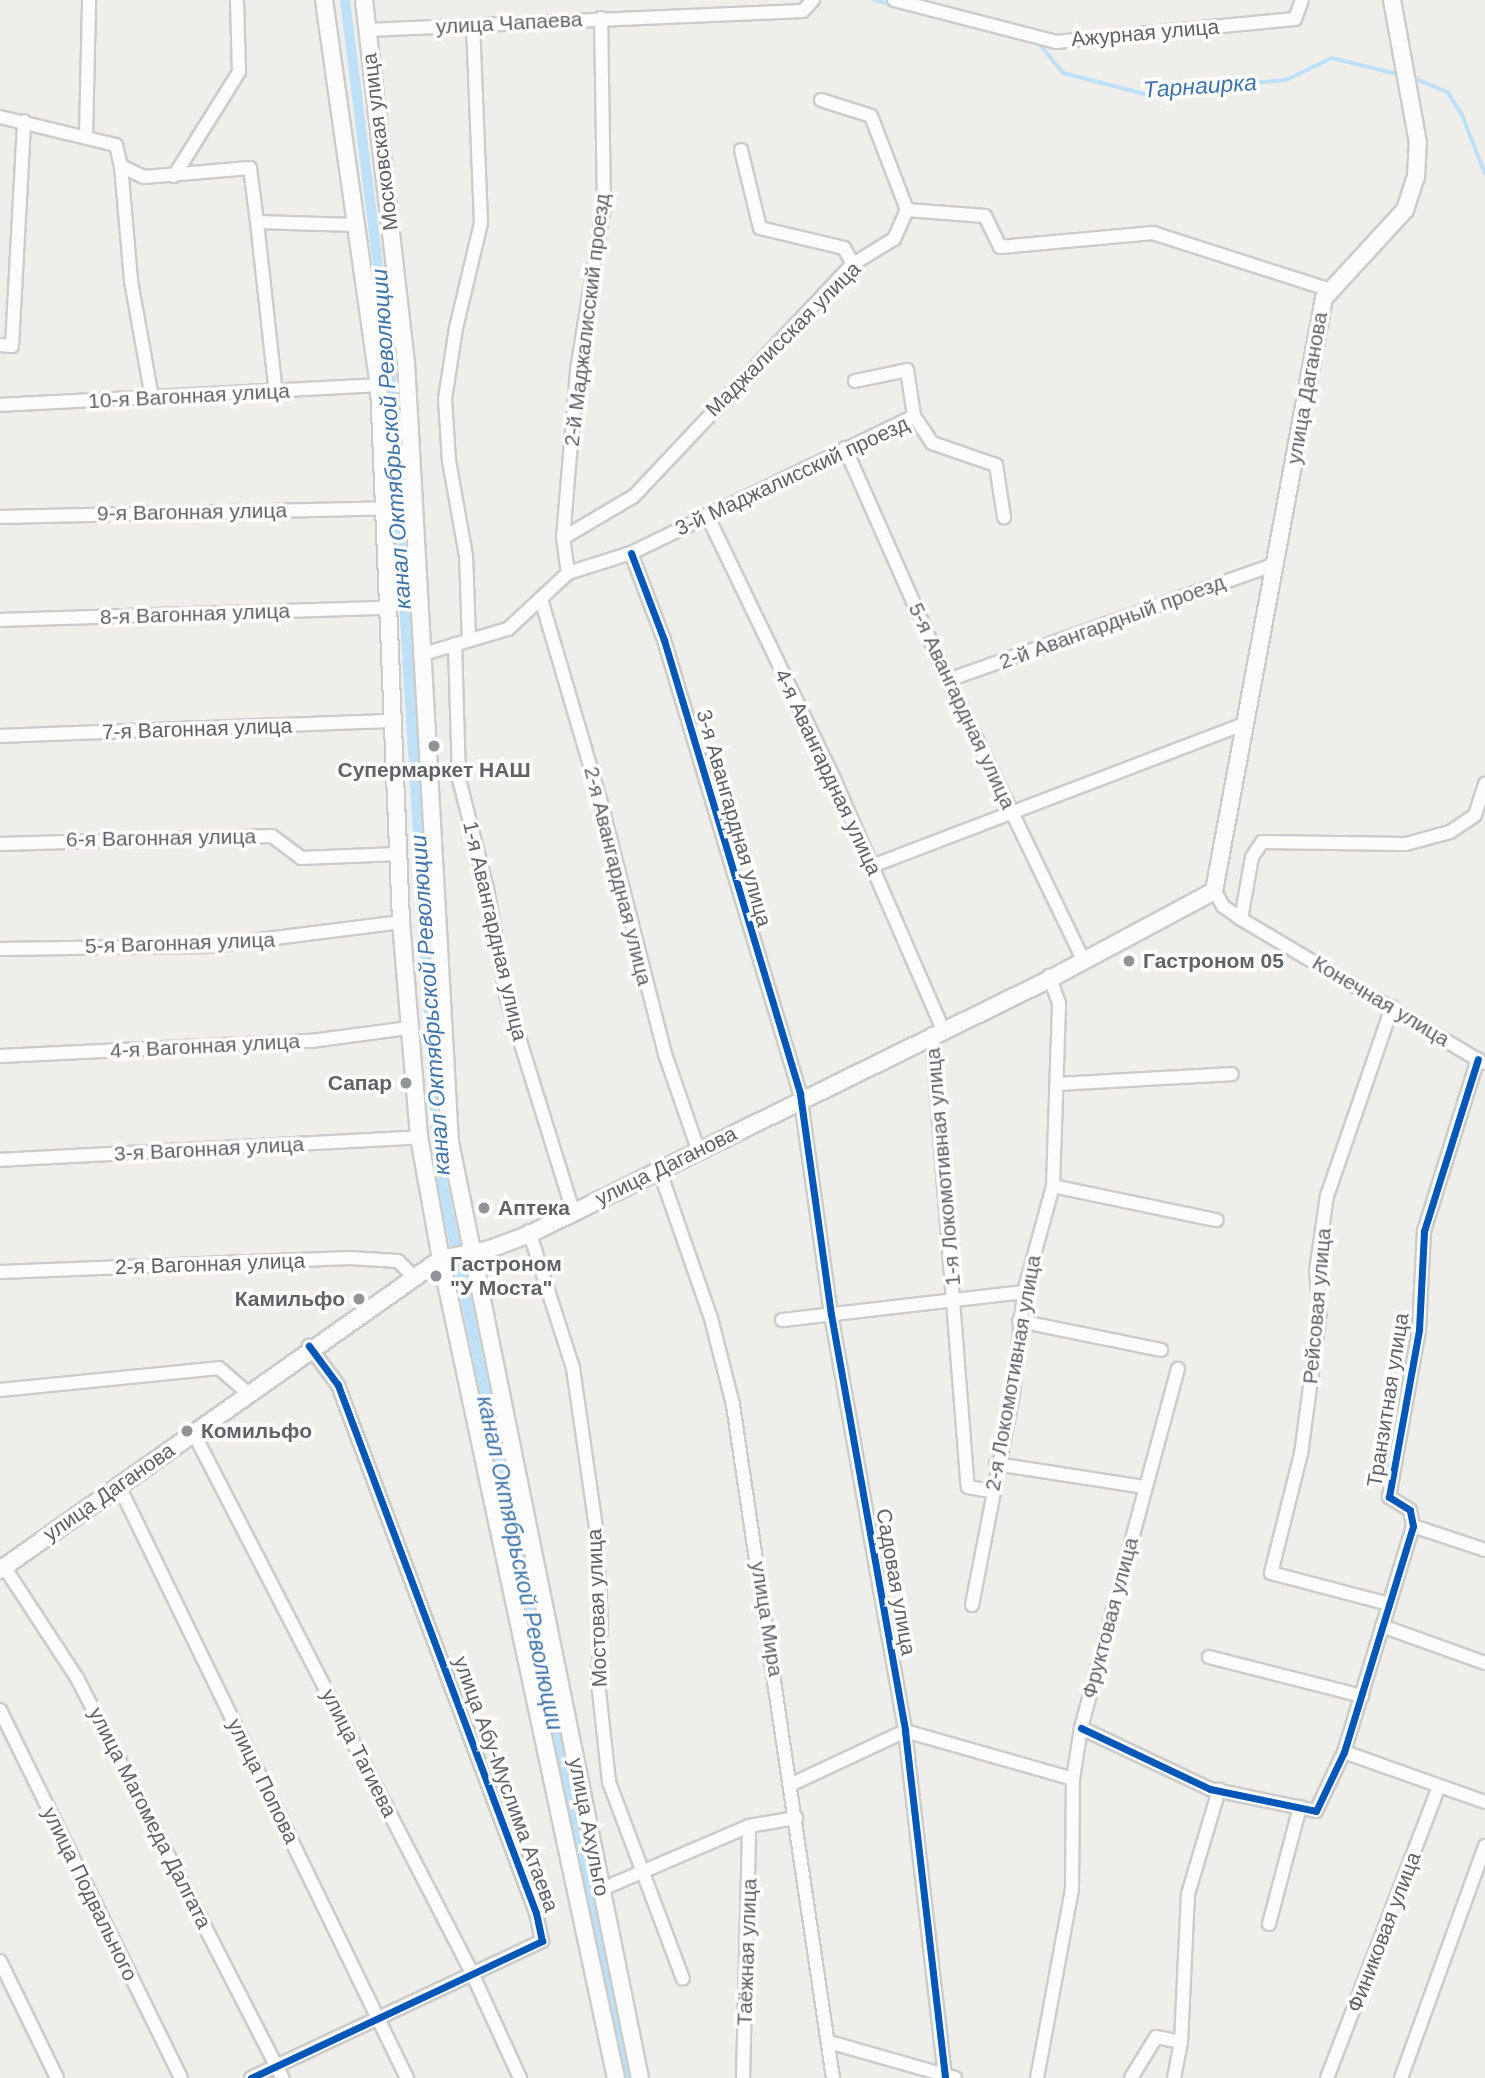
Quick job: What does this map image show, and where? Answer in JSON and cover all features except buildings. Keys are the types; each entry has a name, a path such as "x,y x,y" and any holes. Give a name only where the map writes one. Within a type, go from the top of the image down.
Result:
{"main road":[{"path":"324,0 379,385 395,721 401,922 419,1137 440,1255 616,2078"},
{"name":"Московская улица","path":"364,0 406,363 420,655 450,1142 472,1249"},
{"name":"улица Даганова","path":"2,1567 440,1255 530,1233 573,1209 698,1151 800,1096 938,1033 1050,977 1214,890 1324,298 1405,210 1416,177 1418,143 1391,0"},
{"name":"улица Ахульго","path":"472,1249 640,2078"}],"street":[{"path":"86,136 89,0"},
{"path":"174,176 239,72 237,0"},
{"name":"улица Чапаева","path":"368,30 803,11 813,0"},
{"name":"Ажурная улица","path":"894,0 1056,42 1295,19 1301,0"},
{"name":"2-й Маджалисский проезд","path":"568,573 563,538 577,370 604,206 601,18"},
{"path":"469,640 466,556 449,461 445,400 456,328 481,223 473,27"},
{"path":"821,100 871,116 908,210 985,216 1000,247 1153,233 1330,290"},
{"path":"0,117 116,145 121,166 131,281 152,398"},
{"path":"0,345 12,346 24,121"},
{"path":"741,149 760,228 844,248 853,264"},
{"path":"121,166 145,177 250,168 276,393"},
{"name":"Маджалисская улица","path":"563,538 635,495 853,264 894,239 908,210"},
{"path":"257,222 355,225"},
{"path":"855,381 907,370 914,416"},
{"name":"10-я Вагонная улица","path":"0,405 276,393 379,385"},
{"name":"3-й Маджалисский проезд","path":"568,573 631,553 914,416 932,443 996,465 1004,517"},
{"name":"5-я Авангардная улица","path":"845,449 948,680 1083,960"},
{"name":"9-я Вагонная улица","path":"0,517 384,508"},
{"name":"4-я Авангардная улица","path":"707,515 872,866 938,1033"},
{"name":"3-я Авангардная улица","path":"631,553 664,640 800,1096"},
{"name":"2-й Авангардный проезд","path":"948,680 1273,564"},
{"path":"420,655 508,629 568,573"},
{"name":"2-я Авангардная улица","path":"541,599 601,803 665,1054 698,1151"},
{"name":"8-я Вагонная улица","path":"0,620 390,608"},
{"name":"1-я Авангардная улица","path":"455,644 459,779 488,889 507,999 573,1209"},
{"name":"7-я Вагонная улица","path":"0,736 395,721"},
{"path":"872,866 1245,724"},
{"path":"1241,919 1252,857 1262,842 1406,844 1450,832 1475,814 1485,784"},
{"name":"6-я Вагонная улица","path":"0,844 272,835 301,858 398,854"},
{"name":"Конечная улица","path":"1214,890 1223,906 1241,919 1482,1061"},
{"name":"5-я Вагонная улица","path":"0,949 211,946 401,922"},
{"name":"2-я Локомотивная улица","path":"972,1605 996,1464 1013,1394 1024,1292 1053,1186 1059,1084 1059,1003 1050,977"},
{"name":"Рейсовая улица","path":"1389,1604 1271,1573 1301,1454 1320,1312 1316,1271 1327,1196 1392,1007"},
{"name":"4-я Вагонная улица","path":"0,1056 311,1041 409,1028"},
{"name":"1-я Локомотивная улица","path":"938,1033 968,1487 991,1492"},
{"name":"Транзитная улица","path":"1413,1526 1410,1510 1389,1497 1419,1330 1424,1231 1482,1061"},
{"path":"1059,1084 1233,1074"},
{"name":"Садовая улица","path":"800,1096 831,1314 905,1731 948,2077"},
{"name":"3-я Вагонная улица","path":"0,1160 419,1137"},
{"name":"улица Мира","path":"659,1170 711,1318 733,1405 792,1784 833,2078"},
{"path":"1053,1186 1216,1220"},
{"name":"Мостовая улица","path":"530,1233 573,1368 596,1528 604,1757 609,1782 645,1872 682,1979"},
{"name":"2-я Вагонная улица","path":"0,1272 350,1258 398,1261 412,1275"},
{"name":"1-я Локомотивная улица","path":"782,1320 1024,1292"},
{"path":"1019,1321 1161,1350"},
{"name":"улица Абу-Муслима Атаева","path":"251,2078 471,1970 542,1941 536,1913 338,1385 310,1347"},
{"path":"0,1390 219,1368 248,1393"},
{"name":"Фруктовая улица","path":"1037,2078 1072,1889 1073,1779 1081,1728 1178,1368"},
{"name":"улица Тагиева","path":"192,1431 471,1970 520,2078"},
{"path":"996,1464 1145,1487"},
{"name":"улица Попова","path":"118,1485 407,2078"},
{"path":"1081,1728 1219,1790 1316,1811 1344,1752 1413,1526 1485,1550"},
{"name":"улица Магомеда Далгата","path":"2,1567 72,1668 283,2078"},
{"path":"1382,1626 1485,1663"},
{"path":"1209,1657 1362,1696"},
{"name":"улица Подвального","path":"0,1710 181,2078"},
{"path":"792,1784 905,1731 1073,1779"},
{"path":"1344,1752 1485,1802"},
{"name":"Финиковая улица","path":"1326,2078 1439,1786"},
{"path":"1174,2078 1181,2042 1188,1894 1219,1790"},
{"path":"1269,1924 1300,1807"},
{"path":"602,1889 749,1826 796,1818"},
{"name":"Таёжная улица","path":"743,2078 749,1826"},
{"path":"1401,2078 1485,1846"},
{"path":"0,1961 57,2078"},
{"path":"1131,2078 1156,2037 1181,2042"},
{"path":"829,2042 948,2077"}],"waterway":[{"name":"канал Октябрьской Революции","path":"345,0 389,353 438,1163 626,2078"},
{"name":"Тарнаирка","path":"875,0 974,27"},
{"name":"Тарнаирка","path":"1039,43 1063,73 1145,94 1286,80 1332,58 1401,75"},
{"name":"Тарнаирка","path":"1412,77 1448,92 1462,114 1485,173"}],"cycle path":[{"path":"631,553 664,640 800,1094 831,1314 905,1731 945,2078"},
{"path":"1081,1728 1210,1789 1316,1811 1344,1752 1413,1526 1410,1510 1389,1497 1419,1330 1424,1231 1478,1059"},
{"path":"251,2078 542,1941 536,1913 338,1385 309,1346"}],"place":[{"name":"Супермаркет НАШ","path":"434,746"},
{"name":"Гастроном 05","path":"1129,961"},
{"name":"Сапар","path":"406,1083"},
{"name":"Аптека","path":"484,1208"},
{"name":"Гастроном \"У Моста\"","path":"436,1276"},
{"name":"Камильфо","path":"359,1299"},
{"name":"Комильфо","path":"187,1431"}]}
